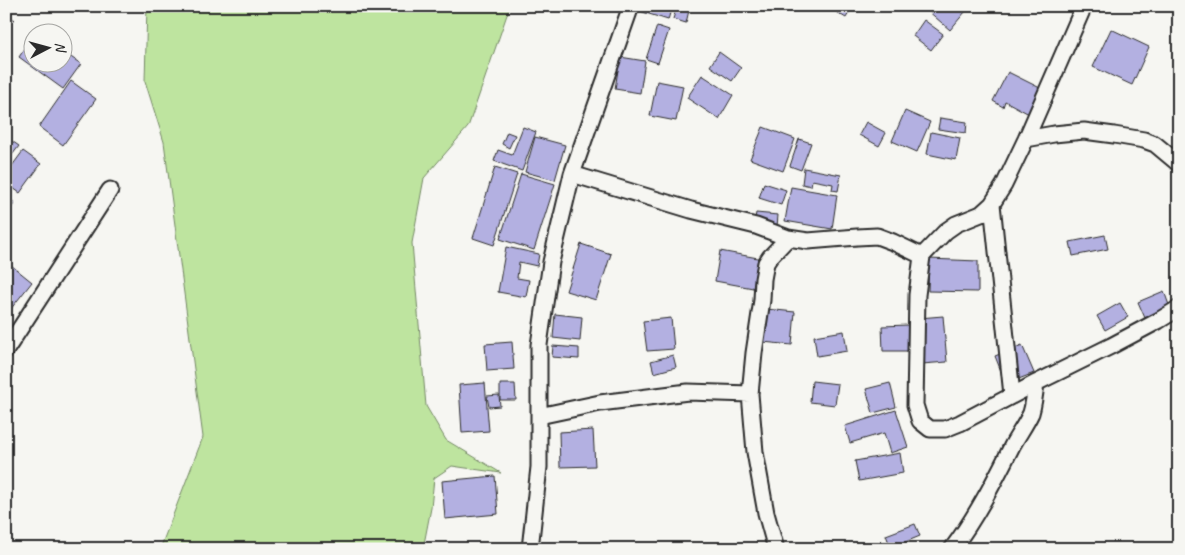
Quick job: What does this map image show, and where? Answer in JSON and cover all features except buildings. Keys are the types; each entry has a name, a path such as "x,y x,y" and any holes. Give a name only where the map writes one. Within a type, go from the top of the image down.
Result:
{"street":[{"path":"530,549 539,467 539,345 550,262 572,174 631,6"},
{"path":"1084,6 1026,139 1004,185 992,204 981,214 956,224 922,256 917,295 915,405 920,421 930,429 945,429 960,423 1036,382 1111,346 1179,308"},
{"path":"1026,139 1084,131 1114,135 1144,140 1155,144 1179,164"},
{"path":"572,174 691,210 756,226 788,238 808,241 876,236 922,256"},
{"path":"6,350 110,190"},
{"path":"992,204 1012,395"},
{"path":"776,549 766,513 755,452 750,394 766,263 770,256 788,238"},
{"path":"952,549 985,499 1018,434 1030,415 1036,382"},
{"path":"539,416 600,403 688,392 750,394"}],"green space":[{"path":"147,6 510,6 468,127 424,178 412,243 426,406 446,440 501,473 452,466 434,478 431,508 423,549 160,549 203,437 164,142 145,81"}]}
